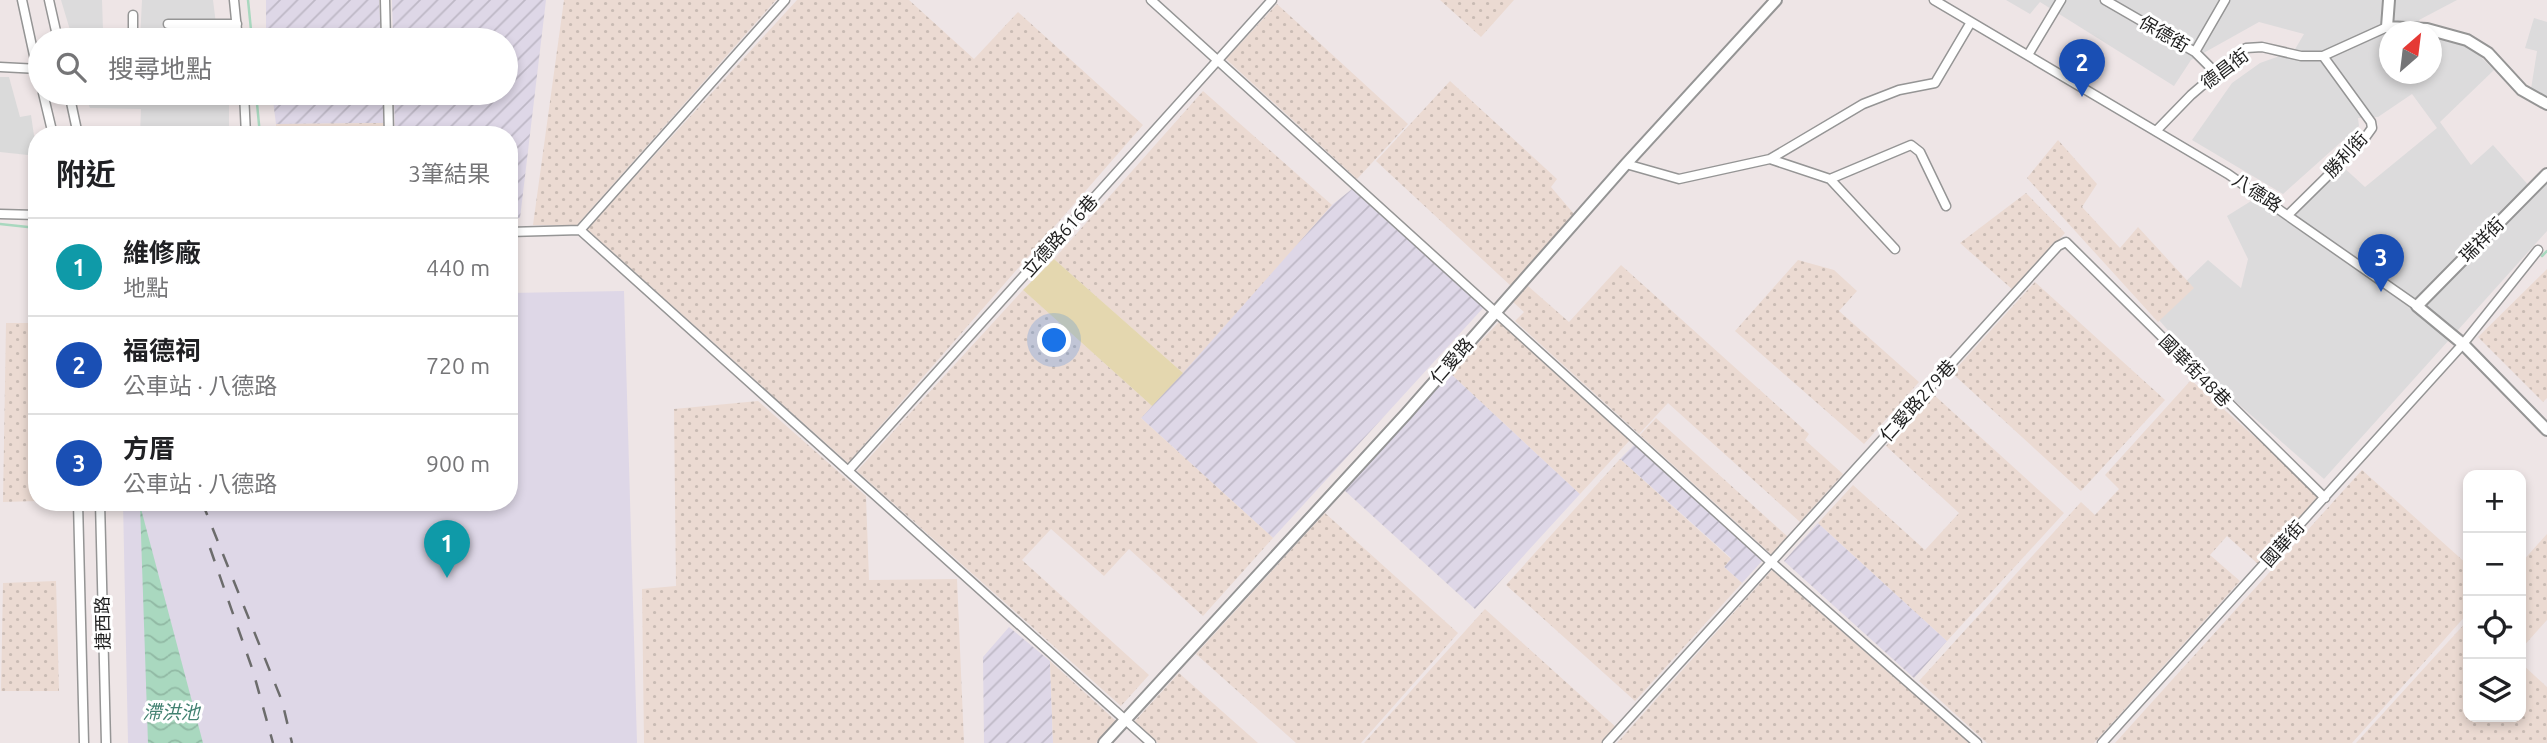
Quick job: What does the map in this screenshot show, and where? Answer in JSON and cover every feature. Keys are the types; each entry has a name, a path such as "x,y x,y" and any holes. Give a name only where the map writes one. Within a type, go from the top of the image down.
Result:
{"street":[{"path":"22,0 29,28"},
{"path":"49,0 55,28"},
{"path":"234,0 236,28"},
{"path":"384,0 385,28"},
{"path":"580,230 785,0"},
{"path":"1151,0 1771,562 1977,743"},
{"name":"立德路616巷","path":"848,471 1272,0"},
{"name":"仁愛路","path":"1104,743 1406,414 1626,164 1776,0"},
{"name":"八德路","path":"1934,0 2156,131 2288,214 2330,248 2417,306 2463,344 2547,430"},
{"path":"2028,55 2061,0"},
{"name":"保德街","path":"2105,0 2195,52 2217,74"},
{"path":"2195,52 2225,0"},
{"path":"2387,21 2389,0"},
{"path":"133,28 134,15"},
{"path":"1626,164 1679,179 1770,159 1863,104 1899,90 1935,83 1971,22"},
{"path":"168,24 236,24"},
{"name":"德昌街","path":"2156,131 2191,95 2246,48 2262,47 2301,56 2323,56 2379,31"},
{"path":"2442,33 2467,40 2488,52 2522,90 2547,104"},
{"name":"勝利街","path":"2288,214 2362,142 2372,128 2371,122 2323,56"},
{"path":"0,67 28,68"},
{"path":"46,105 51,126"},
{"path":"72,105 76,126"},
{"path":"245,105 246,126"},
{"path":"388,105 389,126"},
{"path":"1830,179 1911,145 1920,152 1946,206"},
{"path":"1770,159 1830,179 1895,249"},
{"name":"瑞祥街","path":"2417,306 2547,174"},
{"path":"0,214 28,215"},
{"path":"518,232 580,230 1151,743"},
{"name":"國華街48巷","path":"2066,242 2325,498"},
{"name":"仁愛路279巷","path":"1607,743 2058,246 2066,242"},
{"name":"國華街","path":"2102,743 2463,344 2538,250"},
{"name":"捷西路","path":"78,511 84,743"},
{"name":"捷西路","path":"100,511 106,743"}],"shaded area":[{"path":"61,0 102,0 103,28 69,28"},
{"path":"142,0 213,0 216,28 141,28"},
{"path":"266,0 379,0 380,28 266,28"},
{"path":"392,0 546,0 520,218 518,126 395,126 394,105 518,105 518,28 393,28"},
{"path":"564,0 776,0 577,225 533,225"},
{"path":"797,0 909,0 974,59 1018,12 1143,125 848,463 587,229"},
{"path":"1440,0 1514,0 1481,37"},
{"path":"2006,0 2457,0 2420,21 2379,21 2379,84 2442,84 2442,37 2467,43 2494,70 2440,122 2471,165 2493,145 2530,187 2547,169 2547,231 2324,479 2210,379 2153,313 2208,260 2241,288 2248,259 2227,216 2256,198 2287,219 2341,165 2365,187 2437,128 2412,94 2378,117 2358,118 2359,126 2283,194 2192,140 2232,83 2260,63 2294,51 2304,34 2259,22 2191,60 2174,86 2040,2 2030,14"},
{"path":"1277,4 1408,124 1357,179 1226,59"},
{"path":"2534,18 2547,22 2547,98 2531,89 2537,51 2525,48"},
{"path":"0,77 9,77 20,117 31,115 33,126 28,126 28,155 0,152"},
{"path":"1450,81 1557,179 1551,187 1574,214 1511,286 1376,161"},
{"path":"1203,91 1332,205 1183,373 1054,259"},
{"path":"89,105 229,105 229,126 140,126 141,109 90,108"},
{"path":"274,105 384,105 385,123 276,124"},
{"path":"385,123 385,126 276,126"},
{"path":"2058,140 2097,184 2082,207 2120,248 2138,227 2194,288 2158,322 2027,178"},
{"path":"1352,189 1484,307 1273,538 1141,418 1332,205"},
{"path":"2026,193 2065,233 2013,290 1960,243"},
{"path":"1054,259 1183,373 1152,406 1023,290"},
{"path":"1798,260 1834,270 1857,291 1839,311 1919,382 1864,444 1735,331"},
{"path":"1621,265 1809,434 1805,440 1843,474 1800,522 1668,403 1639,434 1515,321 1524,312 1513,302 1528,286 1569,322"},
{"path":"2547,269 2547,398 2543,402 2478,337"},
{"path":"2035,282 2165,400 2081,491 1952,373"},
{"path":"1023,290 1152,406 1141,418 1273,538 1203,616 1129,549 1104,576 1051,529 1022,560 1149,675 1121,706 857,471"},
{"path":"624,291 637,743 128,743 123,511 518,511 518,293"},
{"path":"1500,321 1630,440 1580,494 1450,373"},
{"path":"6,323 28,323 28,501 3,502"},
{"path":"1450,373 1580,494 1475,609 1344,490"},
{"path":"2191,380 2321,496 2259,565 2227,536 2210,555 2240,581 2094,743 1987,743 1919,681 2081,502 2095,515 2119,489 2105,475"},
{"path":"1933,394 2064,513 1947,641 1818,523 1853,485 1925,550 1959,513 1886,446"},
{"path":"758,401 866,496 869,580 957,579 964,743 644,743 642,589 676,586 674,409"},
{"path":"1656,418 1788,537 1772,555 1640,435"},
{"path":"1635,444 1763,560 1742,583 1724,567 1731,558 1620,459"},
{"path":"1620,459 1731,559 1724,567 1742,583 1635,701 1506,585"},
{"path":"2362,470 2463,561 2463,619 2352,743 2115,743"},
{"path":"1325,513 1458,633 1361,743 1296,743 1196,654"},
{"path":"1818,523 1947,641 1914,678 1784,561"},
{"path":"2547,534 2547,620 2526,643 2526,596 2526,557"},
{"path":"1772,570 1969,743 1617,743"},
{"path":"56,581 59,691 1,691 3,583"},
{"path":"1485,609 1617,728 1603,743 1364,743"},
{"path":"2463,625 2463,722 2526,722 2526,668 2547,687 2547,743 2356,743"},
{"path":"1009,627 1050,661 1053,743 984,743 983,657"},
{"path":"1050,661 1116,721 1096,743 1053,743"},
{"path":"1179,673 1258,743 1158,743 1134,722"}],"water":[{"name":"滯洪池","path":"140,511 203,743 148,743"}],"waterway":[{"path":"248,0 251,28"},
{"path":"257,105 259,126"},
{"path":"0,224 28,227"},
{"path":"2542,256 2547,251"}],"railway":[{"path":"206,511 282,701 292,743"},
{"path":"210,548 253,671 273,743"}],"place":[{"name":"福德祠","path":"2082,97"},
{"name":"方厝","path":"2381,292"},
{"name":"維修廠","path":"447,578"}]}
